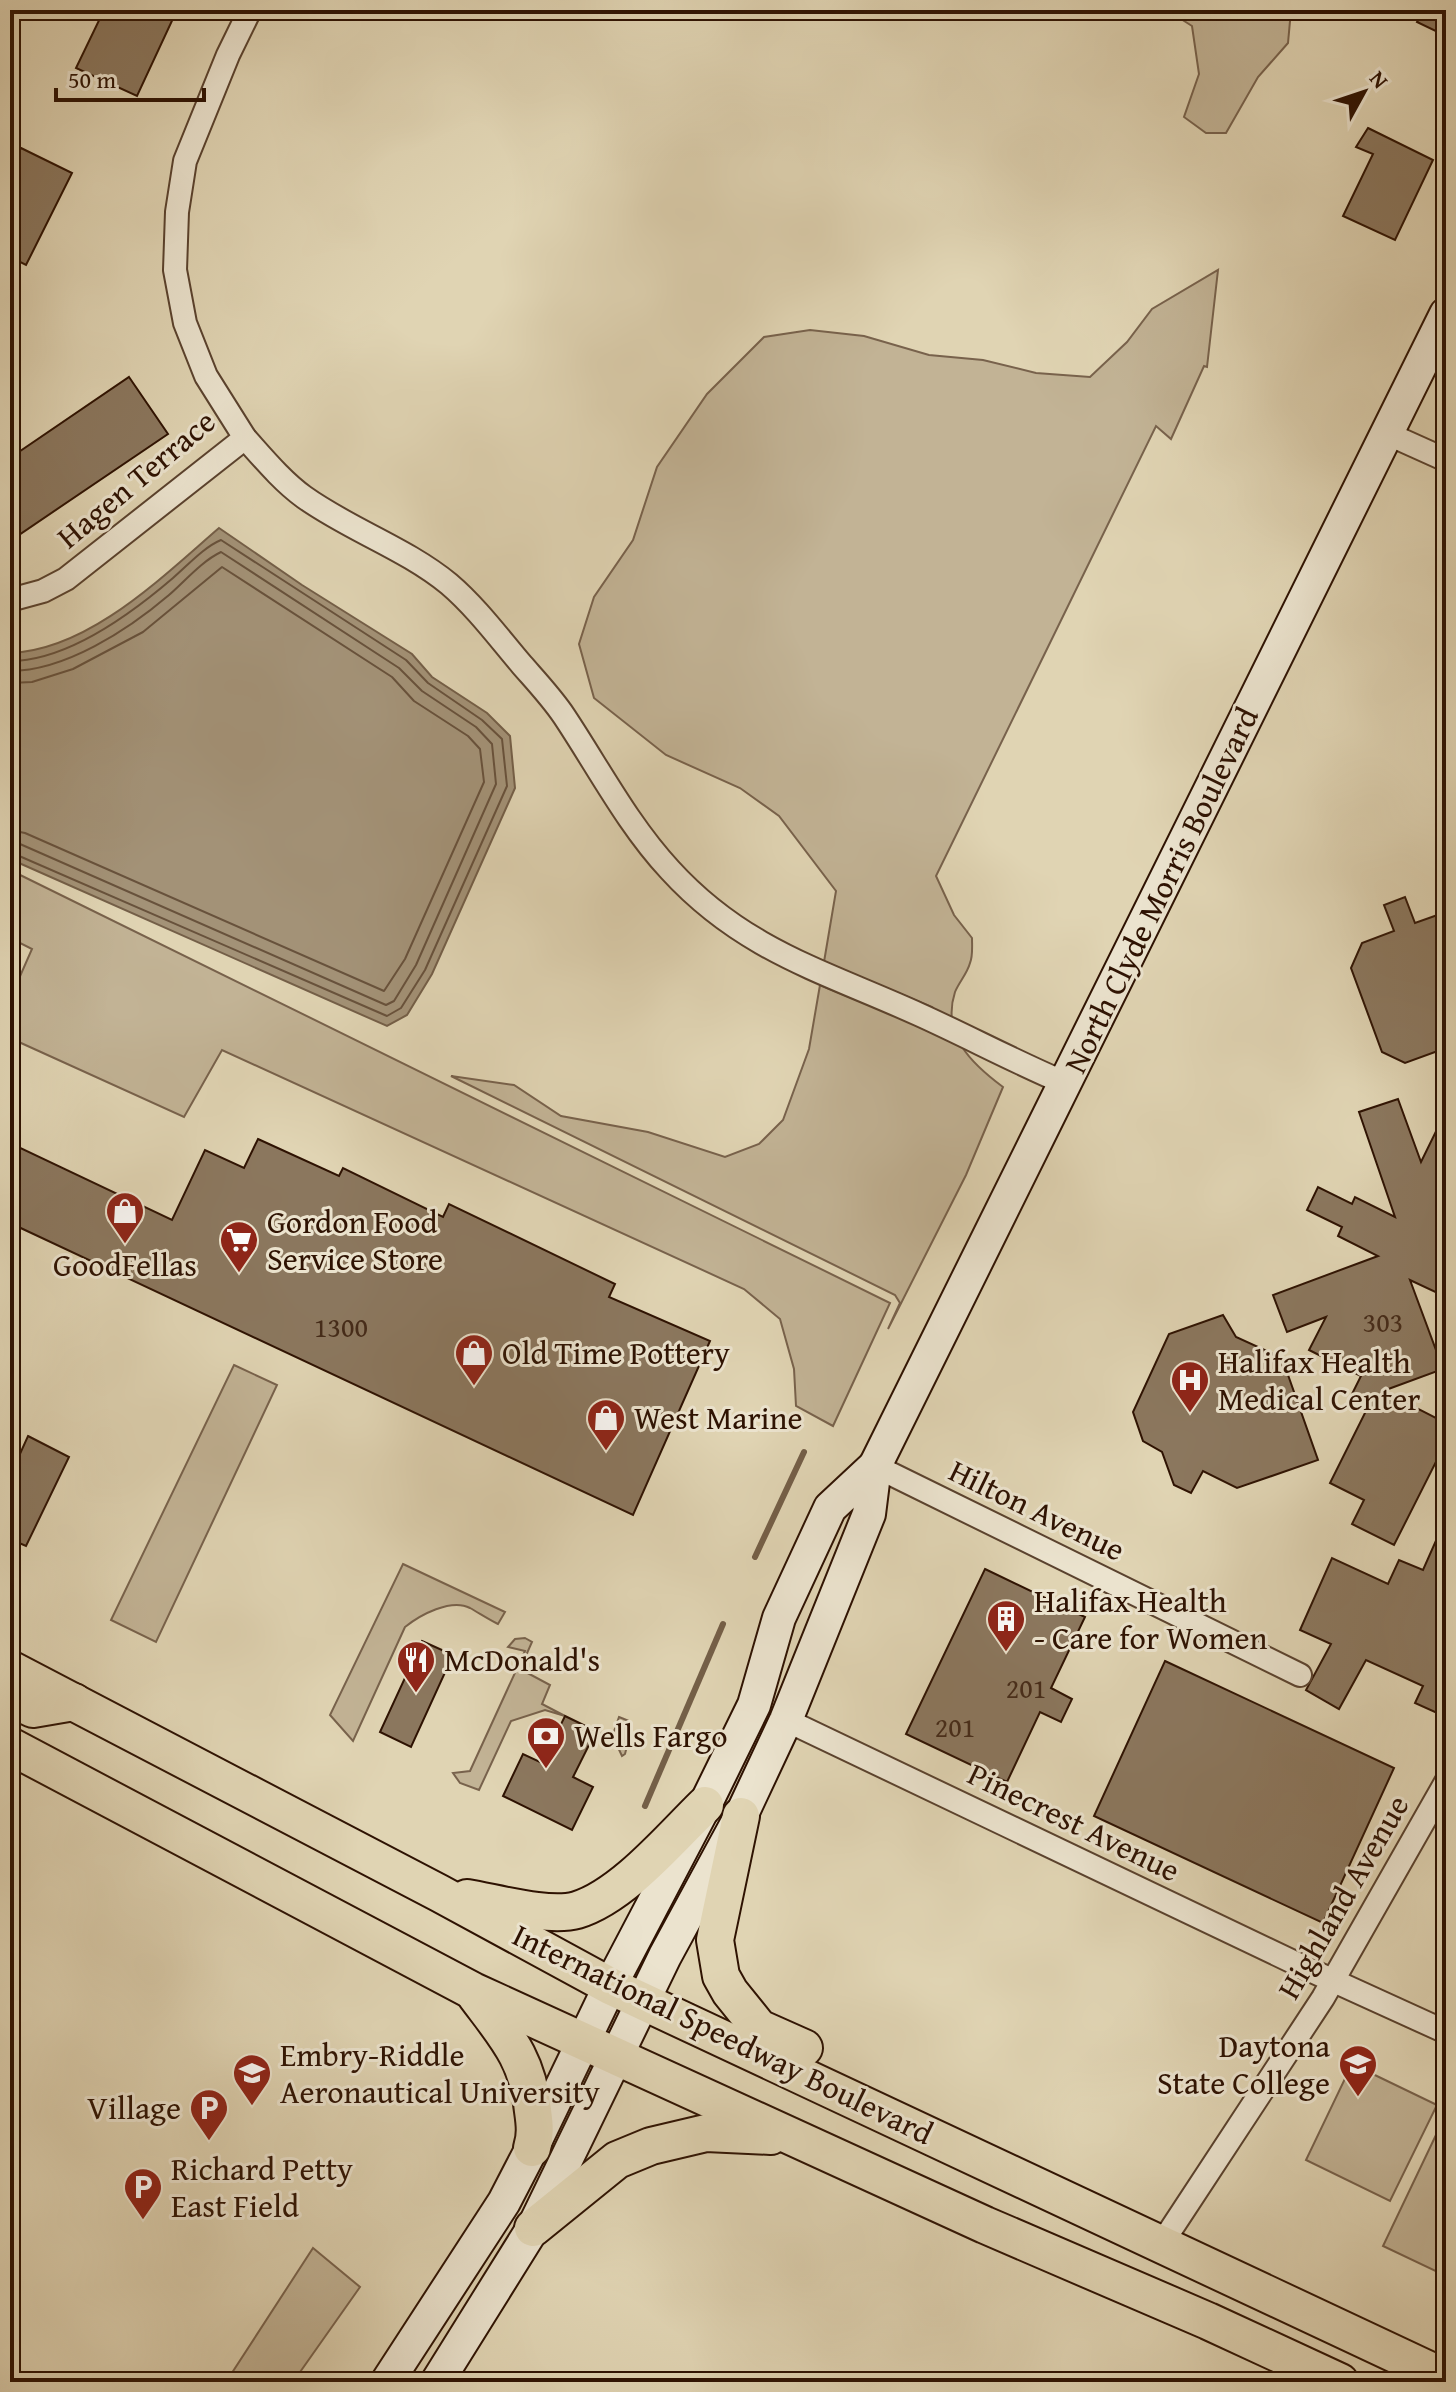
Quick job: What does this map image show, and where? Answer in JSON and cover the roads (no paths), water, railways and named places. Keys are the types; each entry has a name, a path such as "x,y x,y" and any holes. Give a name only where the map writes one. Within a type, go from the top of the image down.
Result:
{"main road":[{"name":"North Clyde Morris Boulevard","path":"437,2382 533,2228 643,2001 741,1816 786,1720 869,1514 875,1466 1446,314"},
{"name":"North Clyde Morris Boulevard","path":"387,2382 504,2202 532,2148 610,1986 754,1705 779,1618 830,1508 875,1466"},
{"name":"International Speedway Boulevard","path":"10,1669 610,1986 1446,2378"},
{"path":"10,1698 33,1709 74,1702"},
{"name":"International Speedway Boulevard","path":"10,1746 473,1991 985,2225 1340,2382"},
{"path":"439,1893 544,1911 575,1910 613,1893 705,1805"},
{"path":"741,1816 715,1940 721,1976 759,2028 1077,2177 1162,2243"},
{"path":"473,1991 517,2051 527,2072 536,2136 532,2148"},
{"path":"533,2228 617,2160 661,2142 706,2133 788,2136"}],"street":[{"name":"Hagen Terrace","path":"10,600 43,591 66,579 245,438 206,376 185,323 175,270 177,212 185,161 228,55 250,10"},
{"path":"1386,433 1446,460"},
{"path":"245,438 302,496 449,584 494,631 562,713 668,868 724,920 758,943 796,962 918,1013 1065,1083"},
{"name":"Hilton Avenue","path":"875,1466 1300,1675"},
{"name":"Pinecrest Avenue","path":"786,1720 1333,1981"},
{"name":"Highland Avenue","path":"1162,2243 1333,1981 1446,1782"},
{"path":"1333,1981 1446,2032"}],"water":[{"path":"219,528 412,654 432,677 487,713 510,736 515,788 432,974 407,1015 387,1026 10,859 10,653 39,649 96,625 149,588"}],"waterway":[{"path":"755,1557 804,1452"},
{"path":"645,1806 723,1624"}],"place":[{"name":"GoodFellas","path":"125,1245"},
{"name":"Gordon Food Service Store","path":"239,1274"},
{"name":"Old Time Pottery","path":"474,1387"},
{"name":"Halifax Health Medical Center","path":"1190,1414"},
{"name":"West Marine","path":"606,1452"},
{"name":"Halifax Health - Care for Women","path":"1006,1653"},
{"name":"McDonald's","path":"416,1694"},
{"name":"Wells Fargo","path":"546,1770"},
{"name":"Daytona State College","path":"1358,2098"},
{"name":"Embry-Riddle Aeronautical University","path":"252,2107"},
{"name":"Village","path":"209,2142"},
{"name":"Richard Petty East Field","path":"143,2221"}]}
